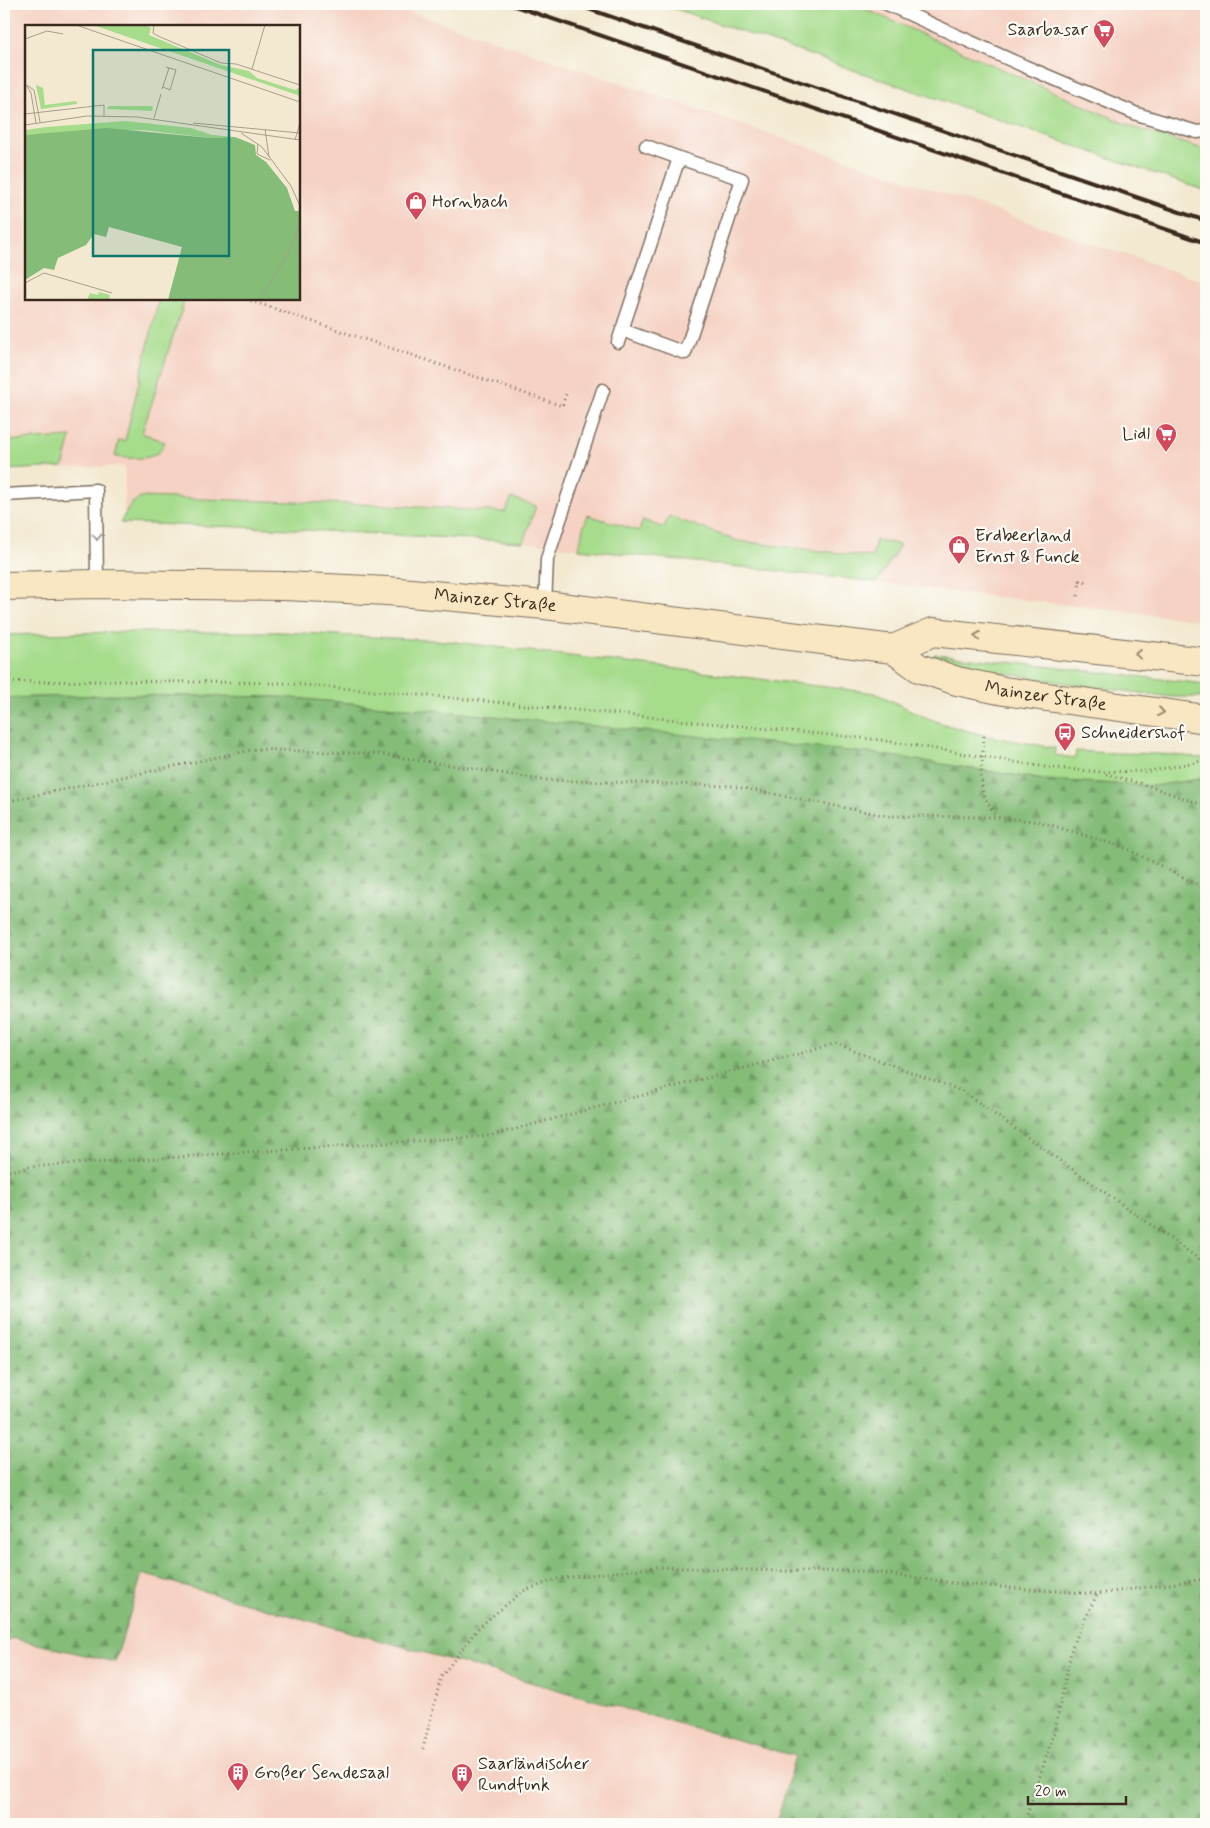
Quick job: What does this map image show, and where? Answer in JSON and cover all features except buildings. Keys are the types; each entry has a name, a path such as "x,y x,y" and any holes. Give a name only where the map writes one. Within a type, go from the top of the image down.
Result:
{"main road":[{"name":"Mainzer Straße","path":"4,586 97,584 284,586 388,591 545,606 893,649 919,668 957,681 1004,691 1206,719"},
{"path":"893,649 933,632 1206,662"}],"lane":[{"path":"887,4 1024,66 1137,114 1197,132 1206,131"},
{"path":"646,146 742,178 686,353 620,336 679,158"},
{"path":"545,606 548,559 603,390"},
{"path":"4,495 96,490 97,584"}],"path":[{"path":"249,300 562,406 566,394"},
{"path":"1078,596 1080,582 1086,582"},
{"path":"4,682 280,683 444,697 881,740 1045,767 1101,772 1150,771 1206,760"},
{"path":"984,736 981,777 983,794 996,817"},
{"path":"4,802 256,749 380,754 545,780 732,786 888,816 996,817 1041,822 1124,847 1206,889"},
{"path":"1101,772 1150,786 1206,806"},
{"path":"4,1172 29,1167 489,1136 835,1044 962,1091 1206,1264"},
{"path":"423,1749 441,1677 479,1627 523,1590 558,1578 657,1566 782,1572 867,1571 961,1584 1097,1594 1206,1579"},
{"path":"1024,1824 1054,1733 1072,1647 1097,1594"}],"shaded area":[{"path":"4,4 214,4 223,7 224,4 387,4 1206,282 1206,621 523,542 270,528 120,523 124,514 125,466 4,470"},
{"path":"661,4 1206,4 1206,191"},
{"name":"Saarländischer Rundfunk","path":"141,1574 795,1756 776,1824 4,1824 4,1647 10,1638 115,1662"}],"green space":[{"path":"661,4 854,4 1135,128 1206,150 1206,191"},
{"path":"159,300 185,300 142,433 165,442 159,452 149,457 115,457 119,440 125,441"},
{"path":"71,437 63,467 4,470 4,441"},
{"path":"141,497 386,505 505,512 512,498 536,506 523,542 270,528 120,523 131,504"},
{"path":"588,515 639,531 643,520 664,528 669,516 738,541 872,557 876,540 900,545 877,582 579,549 583,528"},
{"path":"118,632 281,632 447,641 875,693 923,716 955,727 988,736 1055,748 1054,755 1075,758 1076,751 1173,755 1206,759 1206,778 1154,786 1044,780 981,770 442,711 280,697 118,695 4,698 4,635"},
{"path":"935,654 1206,684 1206,697 1171,697 1072,684 934,662 932,657"},
{"path":"118,695 280,697 442,711 879,754 1044,780 1154,786 1206,778 1206,1824 776,1824 795,1756 142,1574 115,1662 11,1638 4,1647 4,698"}],"railway":[{"path":"509,4 1206,243"},
{"path":"574,4 1206,221"}],"place":[{"name":"Saarbasar","path":"1104,49"},
{"name":"Hornbach","path":"416,221"},
{"name":"Lidl","path":"1166,453"},
{"name":"Erdbeerland Ernst & Funck","path":"959,565"},
{"name":"Schneidershof","path":"1065,752"},
{"name":"Großer Sendesaal","path":"238,1792"},
{"name":"Saarländischer Rundfunk","path":"462,1793"}]}
